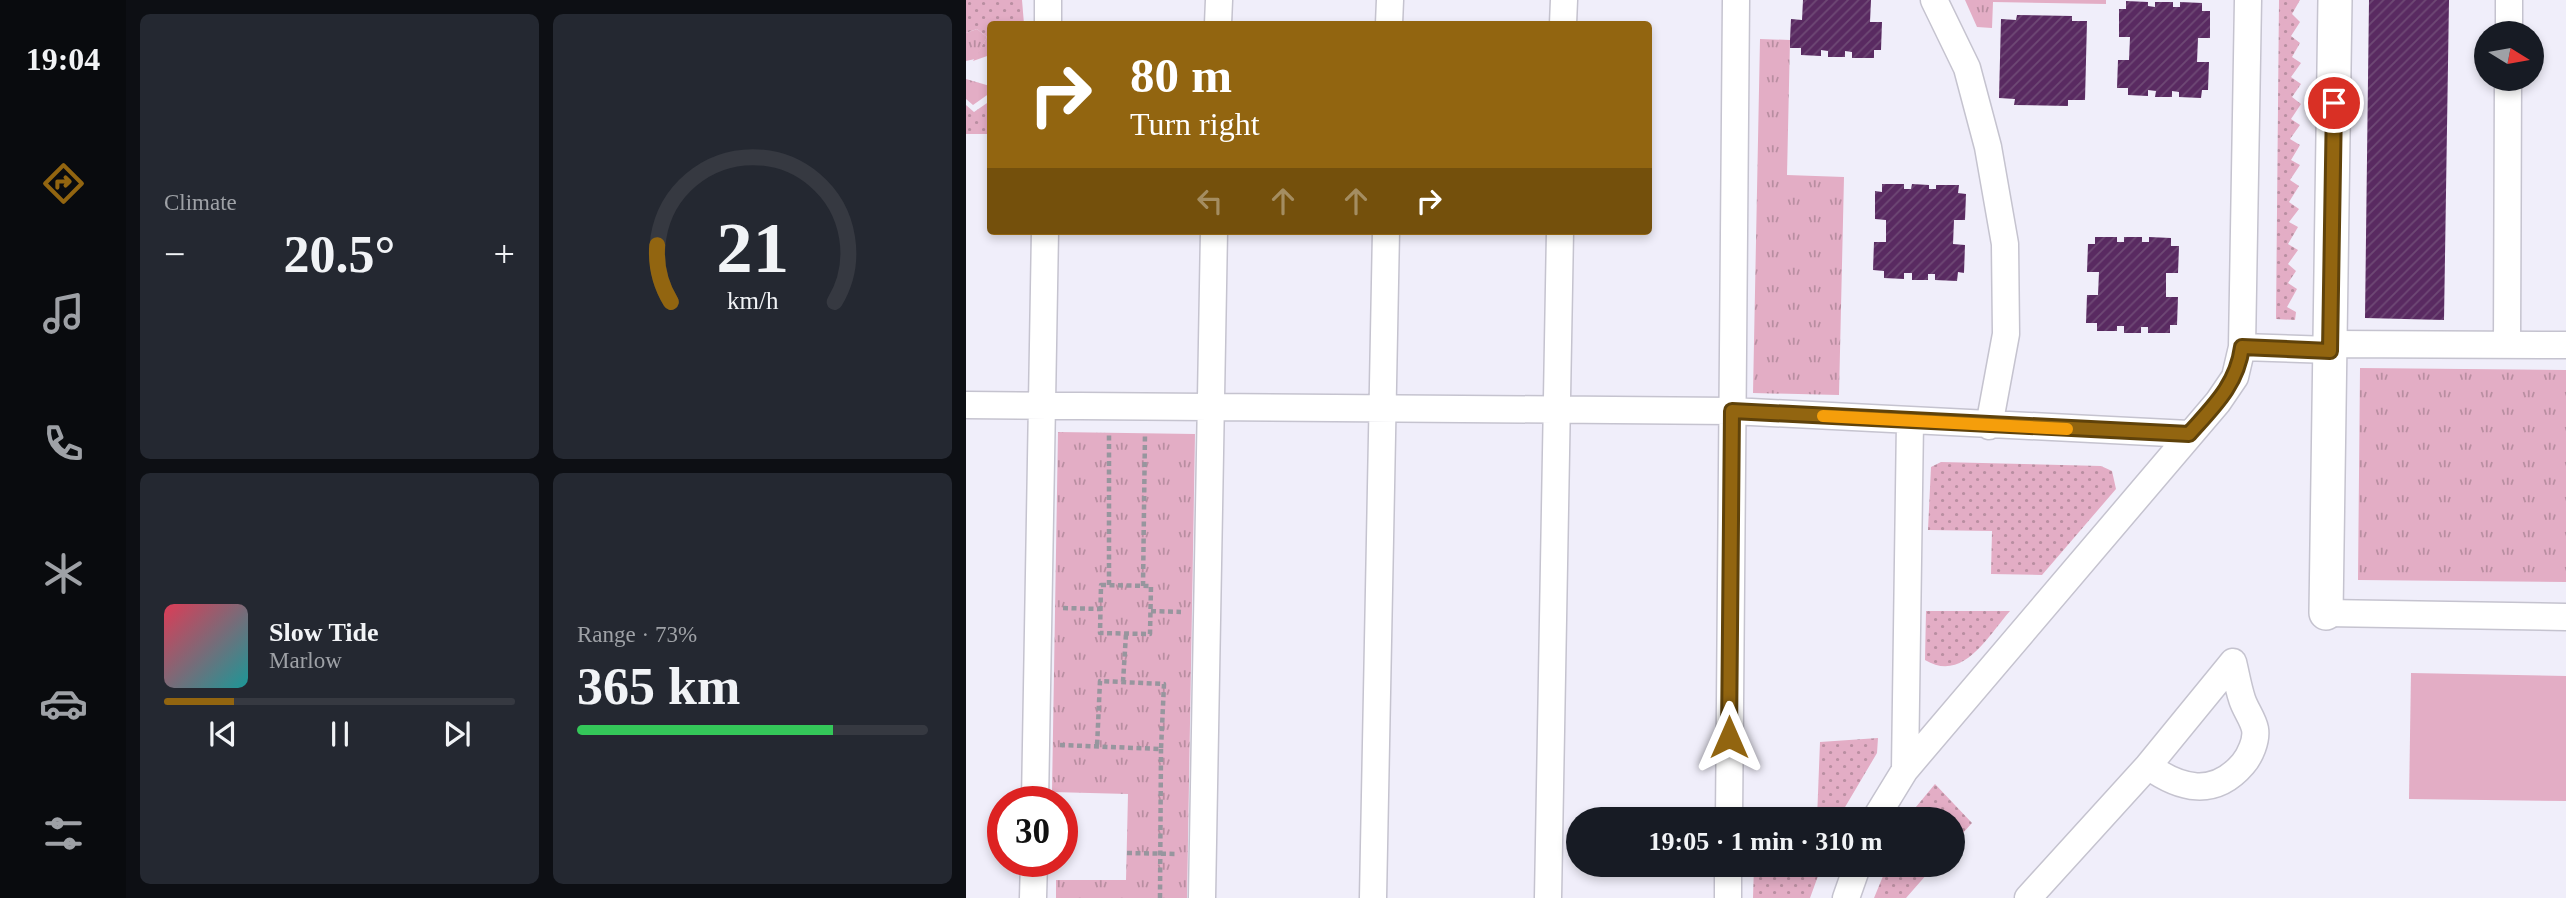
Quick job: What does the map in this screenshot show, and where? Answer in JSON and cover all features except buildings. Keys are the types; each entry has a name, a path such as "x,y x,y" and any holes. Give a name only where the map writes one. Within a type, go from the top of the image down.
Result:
{"street":[{"path":"1048,0 1048,21"},
{"path":"1218,21 1219,0"},
{"path":"1389,21 1390,0"},
{"path":"1563,21 1564,0"},
{"path":"1729,807 1735,0"},
{"path":"1934,0 1967,68 1988,146 2006,244 2006,334 1989,426"},
{"path":"1882,807 1905,770 2228,390 2240,363 2242,347 2248,0"},
{"path":"2335,0 2326,613 2566,617"},
{"path":"2509,0 2509,21"},
{"path":"2507,344 2508,91"},
{"path":"1035,786 1045,235"},
{"path":"1202,898 1214,235"},
{"path":"1373,898 1385,235"},
{"path":"1548,898 1560,235"},
{"path":"2242,347 2566,345"},
{"path":"966,405 1732,411 2189,434"},
{"path":"1905,770 1909,421"},
{"path":"2028,898 2148,766 2233,662 2242,699 2255,730 2247,759 2233,775 2213,787 2199,788 2172,782 2148,766"},
{"path":"1033,898 1034,877"},
{"path":"1728,877 1728,898"},
{"path":"1846,898 1853,877"}],"path":[{"path":"1109,585 1110,433"},
{"path":"1143,586 1144,433"},
{"path":"1101,585 1109,585 1151,586 1150,634 1100,633 1101,585"},
{"path":"1055,607 1101,609"},
{"path":"1151,611 1192,612"},
{"path":"1123,682 1126,634"},
{"path":"1097,747 1100,681 1164,684 1160,898"},
{"path":"1053,745 1161,749"},
{"path":"1127,853 1187,854"}],"green space":[{"path":"966,0 1022,0 1024,21 987,21 987,37 977,29 966,33"},
{"path":"1965,0 2106,0 2106,4 1993,2 1992,28 1977,27"},
{"path":"2279,0 2300,0 2292,14 2300,22 2291,36 2300,43 2292,57 2301,63 2291,77 2301,84 2292,97 2301,104 2291,119 2300,125 2290,139 2300,145 2291,160 2300,165 2290,180 2299,186 2289,202 2299,209 2289,222 2298,227 2288,244 2298,250 2288,264 2296,271 2288,283 2297,289 2287,307 2296,312 2295,320 2276,319"},
{"path":"977,29 987,37 975,59 966,61 966,33"},
{"path":"987,37 987,56 973,61"},
{"path":"1760,39 1790,40 1787,175 1844,177 1839,395 1753,393"},
{"path":"966,79 987,85 987,95 973,105 966,99"},
{"path":"987,103 987,134 966,134 966,105 974,112"},
{"path":"2360,368 2566,370 2566,582 2358,580"},
{"path":"1058,432 1195,434 1187,898 1056,898 1056,880 1126,880 1128,794 1078,793 1078,786 1052,786"},
{"path":"1941,462 2101,466 2112,471 2116,489 2042,575 1991,574 1992,531 1928,530 1931,467"},
{"path":"1926,611 2010,611 1973,654 1951,666 1939,666 1925,660"},
{"path":"2411,673 2566,676 2566,801 2409,799"},
{"path":"1878,738 1877,753 1845,807 1817,807 1820,742"},
{"path":"1935,784 1957,807 1916,807"},
{"path":"1965,816 1972,823 1965,831"},
{"path":"1754,877 1818,877 1810,898 1753,898"},
{"path":"1883,877 1924,877 1906,898 1874,898"}],"slow traffic":[{"path":"1823,416 2067,429"}],"route":[{"path":"1729,737 1732,411 2189,434 2228,390 2240,363 2242,347 2330,351 2334,103"}]}
